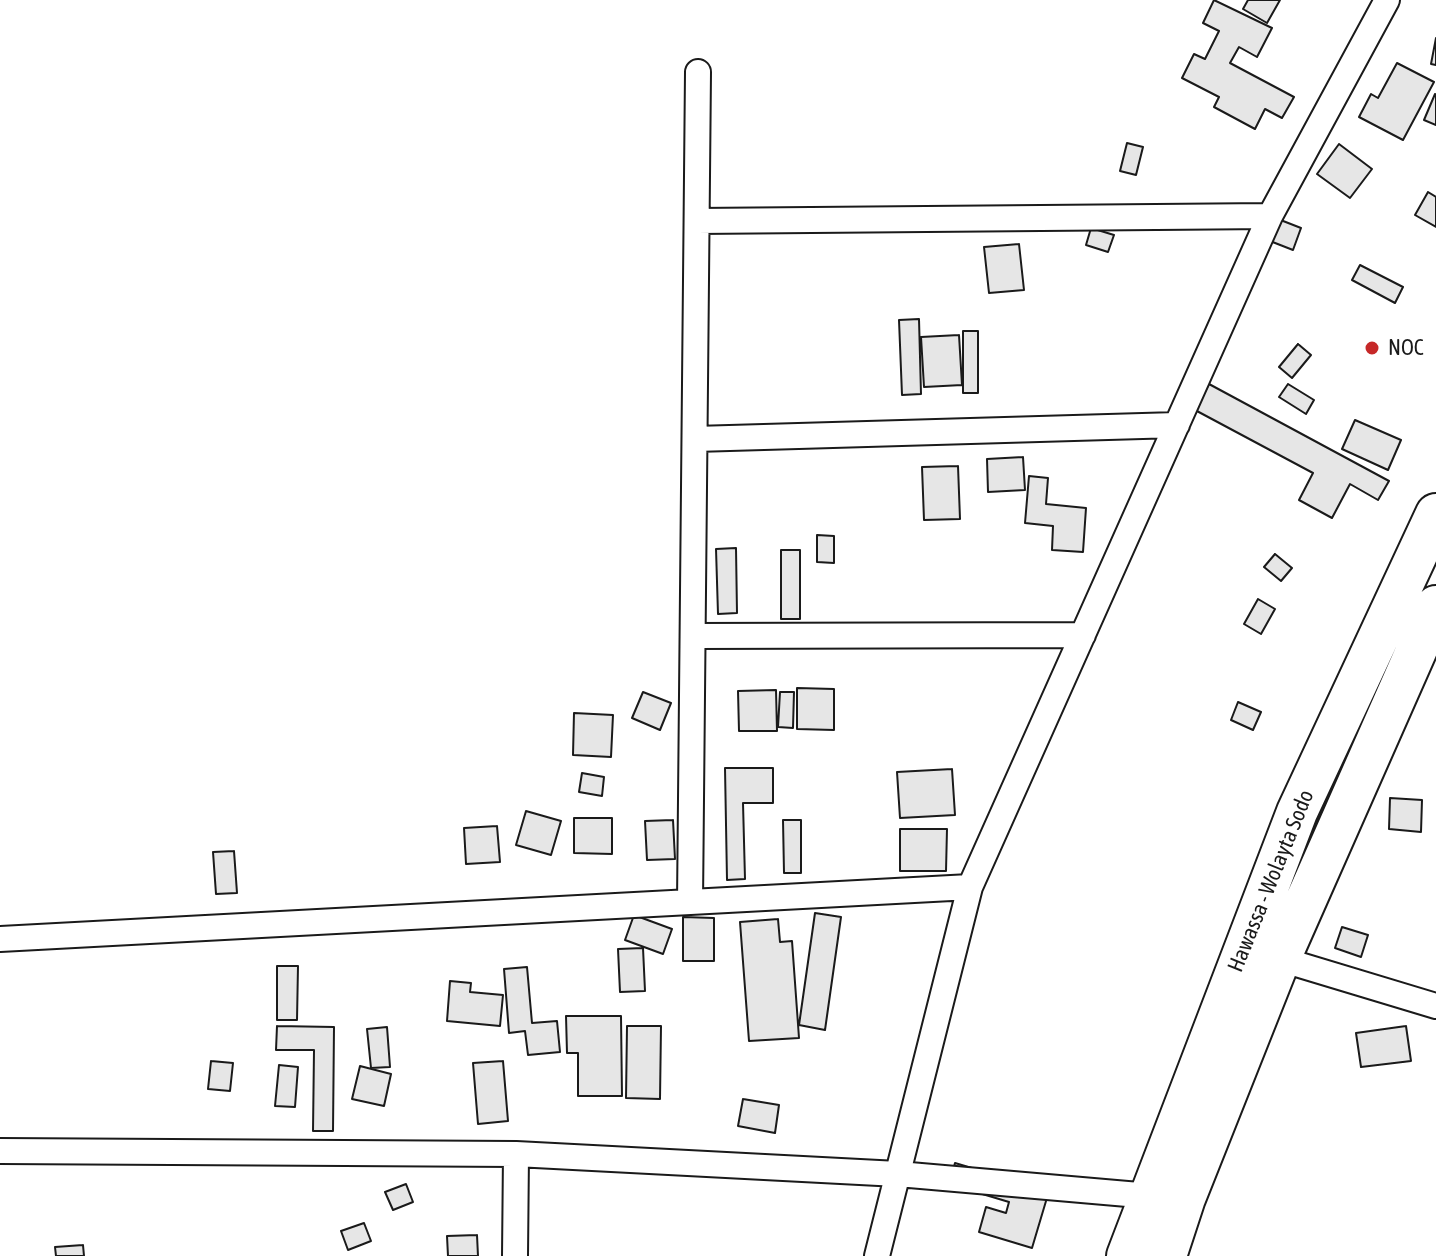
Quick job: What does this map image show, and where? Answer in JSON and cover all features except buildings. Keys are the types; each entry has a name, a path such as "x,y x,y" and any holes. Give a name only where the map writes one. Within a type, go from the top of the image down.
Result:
{"main road":[{"name":"Hawassa - Wolayta Sodo","path":"1166,1256 1166,1197 1297,812 1436,514"},
{"name":"Hawassa - Wolayta Sodo","path":"1127,1256 1166,1197 1280,959 1436,606"}],"street":[{"path":"877,1256 970,887 1270,216 1387,0"},
{"path":"690,902 698,72"},
{"path":"697,221 1270,216"},
{"path":"695,439 1177,425"},
{"path":"693,636 1083,635"},
{"path":"0,939 970,887"},
{"path":"1280,959 1436,1006"},
{"path":"0,1151 516,1154 898,1174 1166,1197"},
{"path":"515,1256 516,1154"}],"place":[{"name":"NOC","path":"1372,348"}]}
